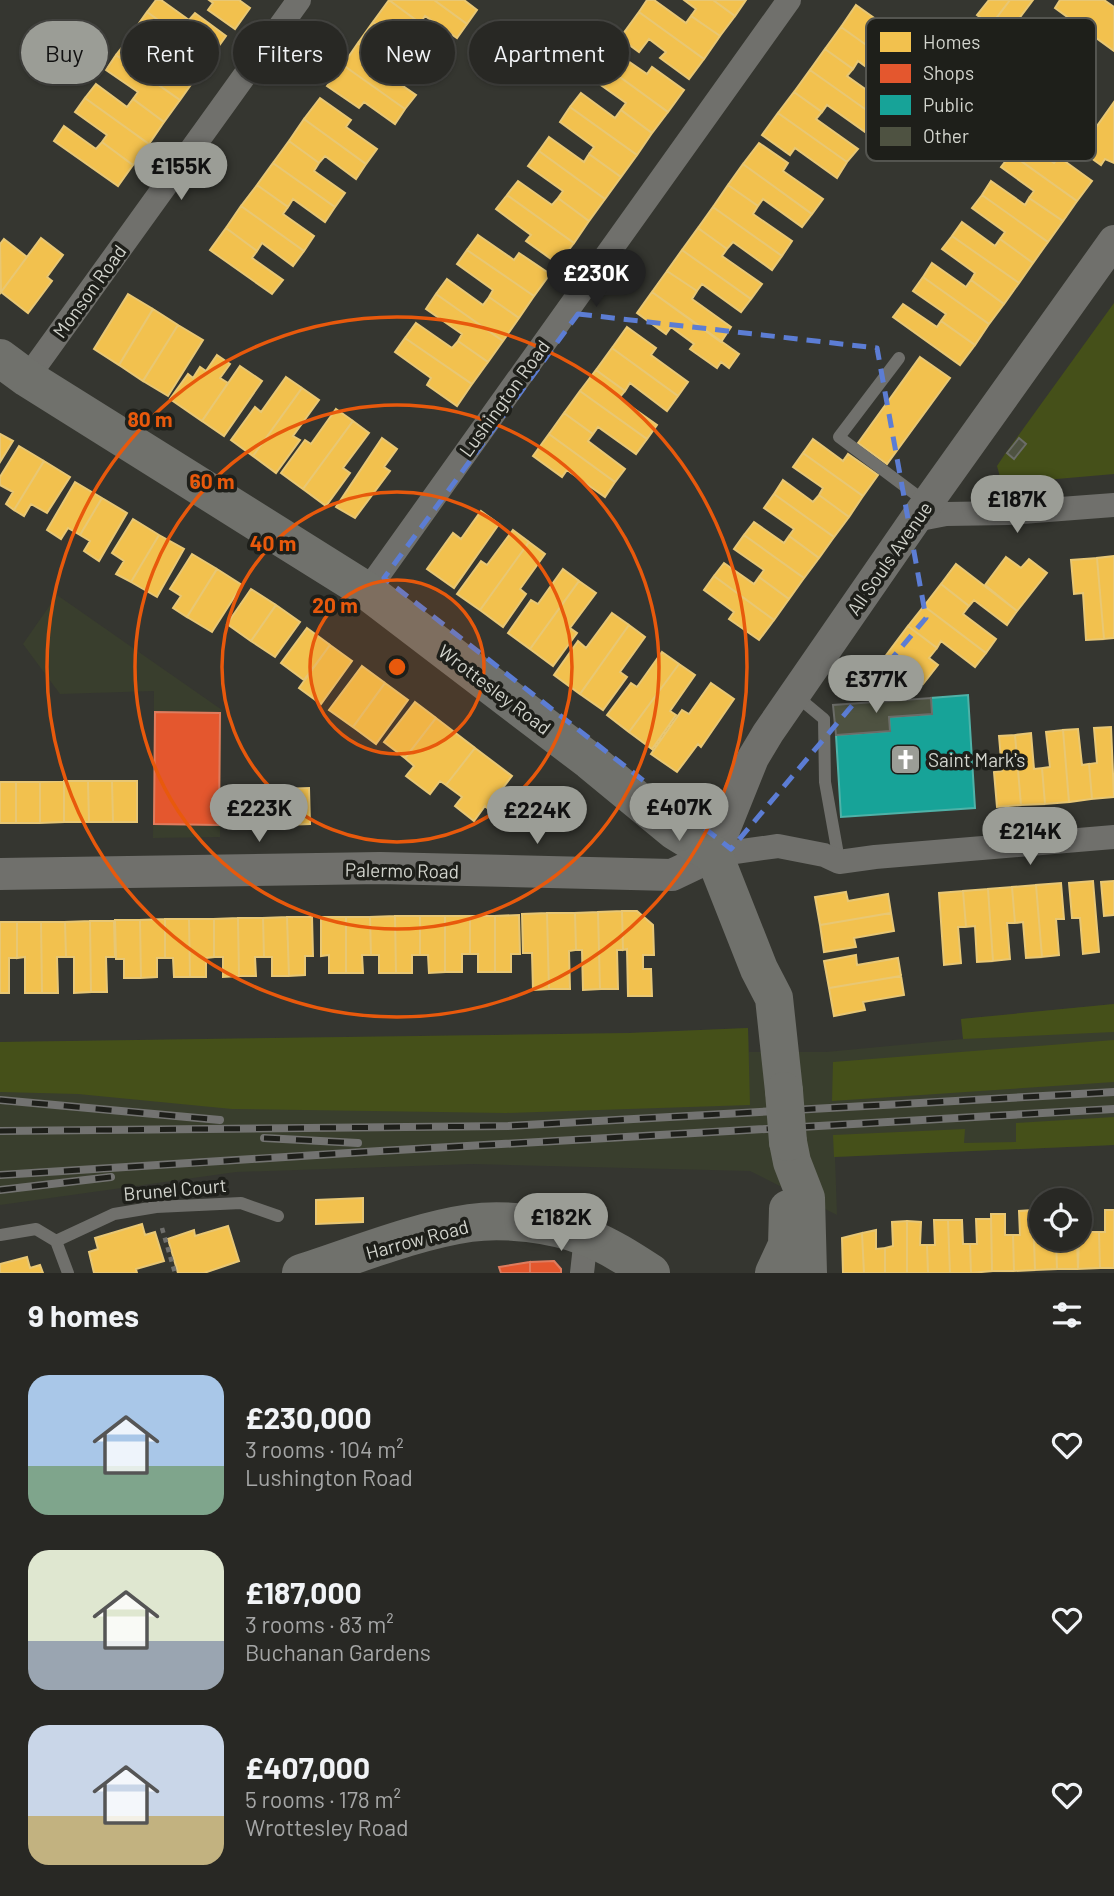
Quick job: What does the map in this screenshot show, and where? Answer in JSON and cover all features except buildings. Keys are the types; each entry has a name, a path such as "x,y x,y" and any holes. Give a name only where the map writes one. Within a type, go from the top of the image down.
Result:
{"main road":[{"name":"Wrottesley Road","path":"13,368 366,591 590,761 675,831 714,855"},
{"path":"714,855 759,969 774,998 790,1152 787,1245 774,1273"},
{"path":"790,1152 806,1198 808,1273"},
{"name":"Harrow Road","path":"301,1273 436,1230 471,1223 505,1222 530,1224 584,1255 651,1273"}],"street":[{"name":"Monson Road","path":"13,368 299,0"},
{"name":"Lushington Road","path":"366,591 789,0"},
{"name":"All Souls Avenue","path":"714,855 753,758 793,696 1114,241"},
{"path":"921,512 1008,513 1114,505"},
{"path":"714,855 778,846 824,855 839,862 1114,837"},
{"name":"Palermo Road","path":"0,874 380,868 672,875 714,855"}],"lane":[{"path":"899,358 839,438 921,512"},
{"path":"793,696 824,719 825,782 839,862"},
{"name":"Brunel Court","path":"56,1241 114,1214 156,1206 241,1203 278,1216"},
{"path":"0,1235 36,1229 56,1241 68,1273"}],"path":[{"path":"156,1206 175,1273"}],"highlighted area":[{"path":"578,314 877,348 926,618 731,849 384,578"}],"shaded area":[{"path":"57,595 222,710 220,837 153,838 154,691 60,694 23,644"},
{"path":"1114,1004 1114,1145 835,1157 837,1215 750,1171 472,1164 236,1172 0,1205 0,1042 629,1033 748,1028 749,1052 826,1052 963,1039 961,1019"}],"green space":[{"path":"1114,303 1114,474 1022,482 1000,477 997,466"},
{"path":"1114,1004 1114,1032 963,1039 961,1019"},
{"path":"748,1028 750,1105 506,1113 232,1109 78,1094 0,1092 0,1042 629,1033"},
{"path":"1114,1040 1114,1082 832,1101 833,1062"},
{"path":"1114,1117 1114,1145 834,1157 833,1135 965,1129 964,1143 1016,1142 1016,1123"}],"railway":[{"path":"0,1131 508,1126 1114,1092"},
{"path":"0,1100 220,1120"},
{"path":"0,1175 1114,1109"},
{"path":"264,1138 358,1143"},
{"path":"0,1190 111,1177"}],"place":[{"name":"Saint Mark's","path":"905,759"}]}
